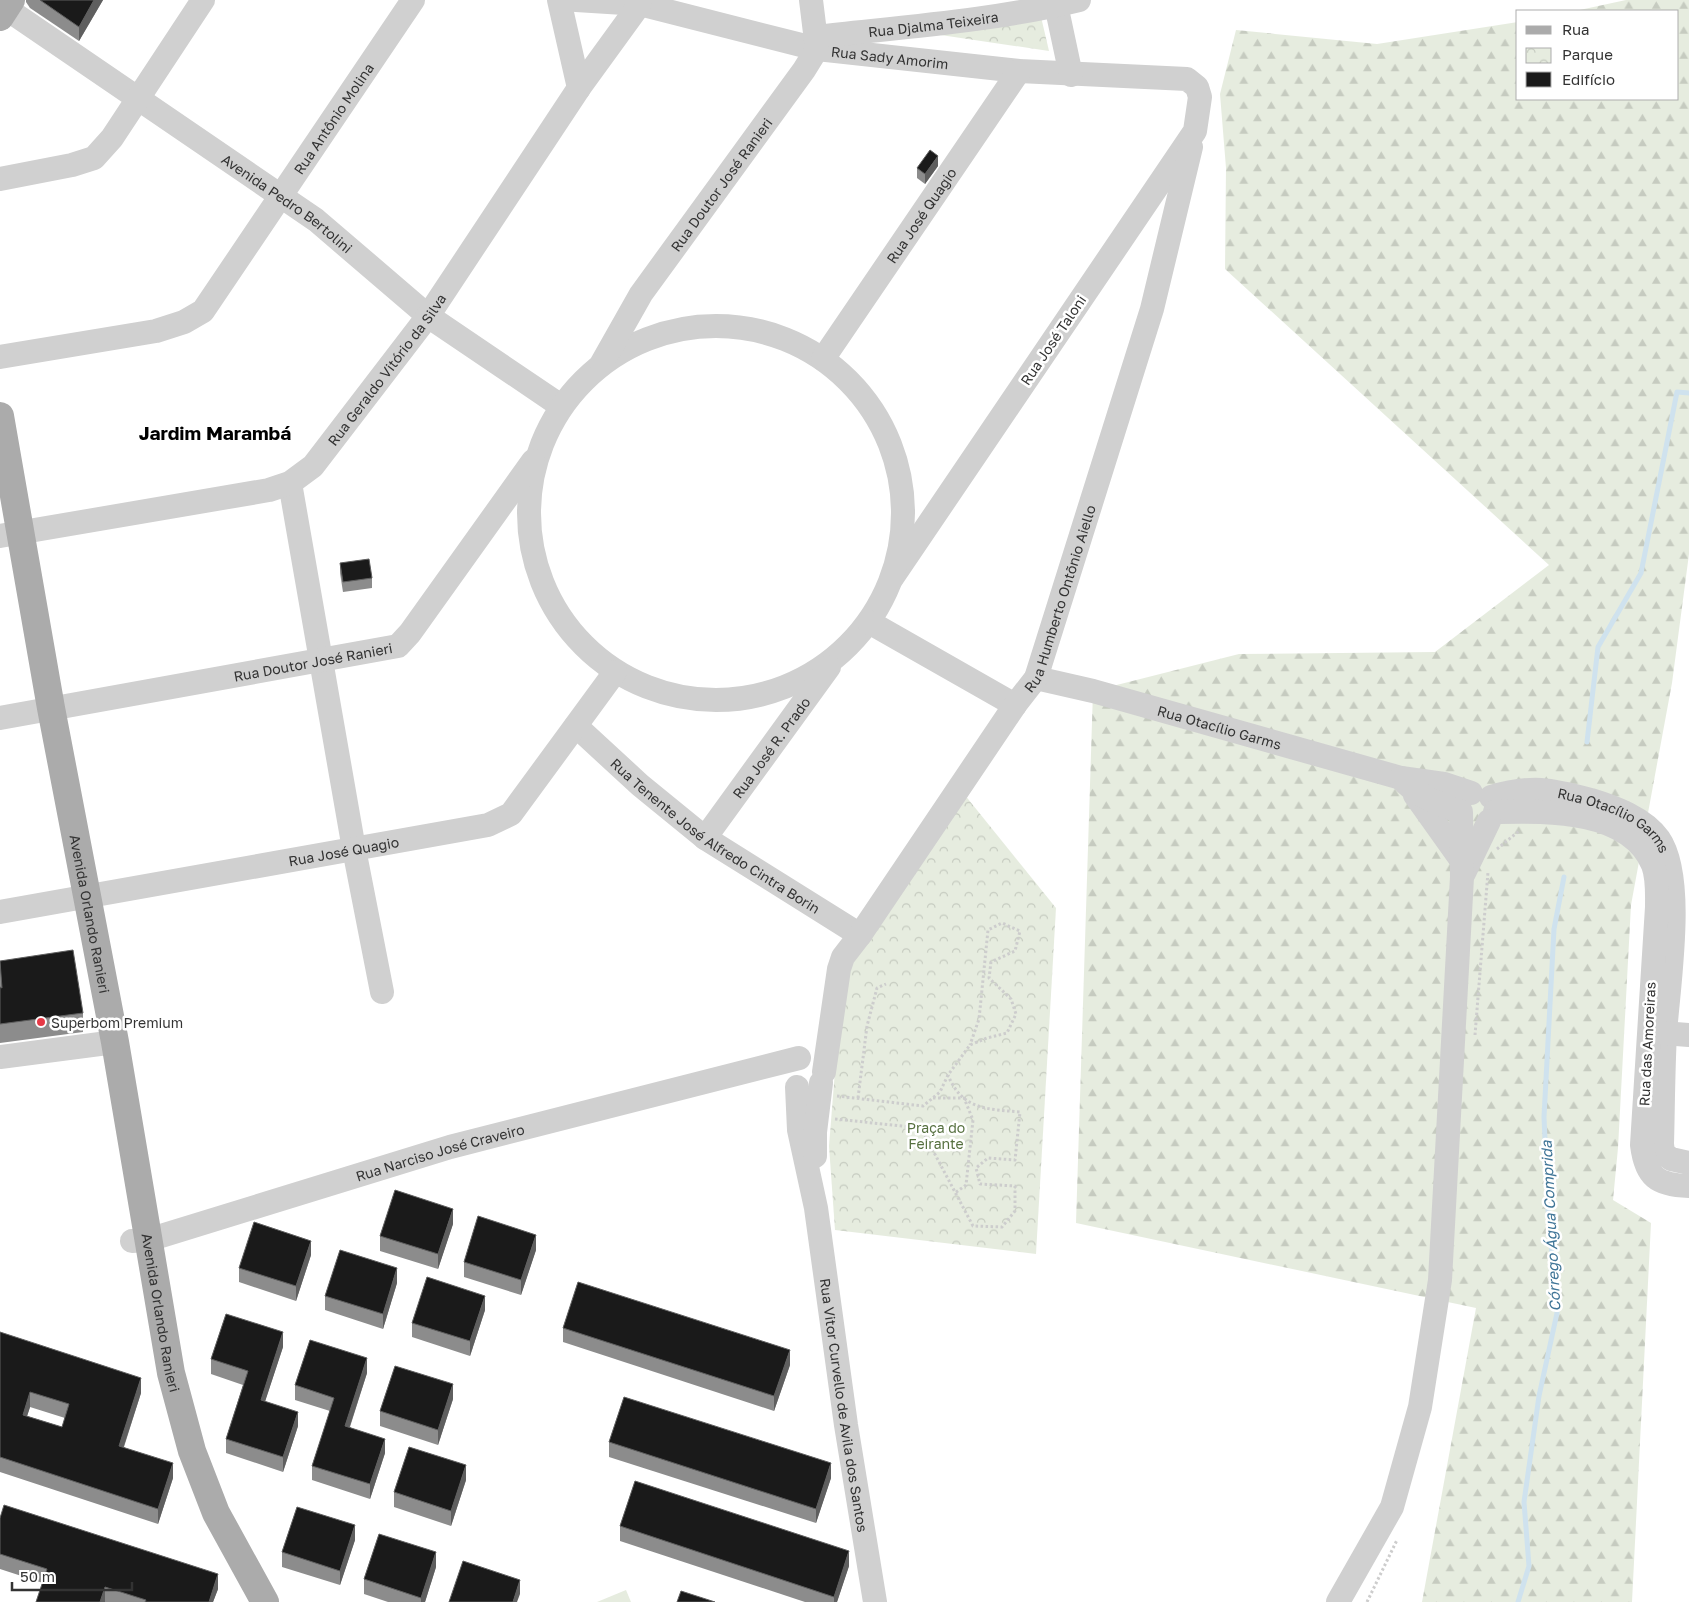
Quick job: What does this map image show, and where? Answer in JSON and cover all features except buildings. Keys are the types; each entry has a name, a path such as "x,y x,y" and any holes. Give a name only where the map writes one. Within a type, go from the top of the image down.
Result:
{"main road":[{"name":"Avenida Orlando Ranieri","path":"0,416 9,535"},
{"name":"Avenida Orlando Ranieri","path":"0,506 9,535 80,897 151,1304 209,1515 249,1602"},
{"name":"Avenida Orlando Ranieri","path":"209,1515 265,1602"}],"street":[{"path":"0,179 72,165 94,158 112,138 203,0"},
{"name":"Rua Antônio Molina","path":"0,357 156,330 184,322 203,311 413,0"},
{"path":"560,0 579,88"},
{"name":"Rua Sady Amorim","path":"576,0 640,4 816,43 1019,71 1187,80 1198,87 1200,97"},
{"path":"810,0 816,43"},
{"name":"Rua Djalma Teixeira","path":"816,43 1079,0"},
{"path":"1055,3 1071,75"},
{"name":"Rua Geraldo Vitório da Silva","path":"9,535 269,490 290,484 313,466 428,316 579,88 640,4"},
{"name":"Avenida Pedro Bertolini","path":"6,9 139,97 316,220 428,316 561,406"},
{"name":"Rua Doutor José Ranieri","path":"602,363 641,294 804,70 816,43"},
{"name":"Rua José Quagio","path":"823,359 1019,71"},
{"name":"Rua José Taloni","path":"892,578 1195,131 1200,97"},
{"name":"Rua Humberto Ontõnio Aiello","path":"833,1022 839,969 843,957 860,935 1015,705 1036,678 1152,309 1195,131"},
{"path":"712,326 770,334 823,359 867,402 895,457 904,518 892,578 869,622 837,657 797,682 752,697 705,700 658,692 615,672 570,632 539,579 527,520 535,459 561,406 602,363 654,336 712,326"},
{"name":"Rua Doutor José Ranieri","path":"0,718 398,646 410,633 535,459"},
{"path":"290,484 354,849 382,992"},
{"path":"869,622 1015,705"},
{"name":"Rua José R. Prado","path":"705,838 837,657"},
{"name":"Rua José Quagio","path":"0,912 488,826 511,814 615,672"},
{"name":"Rua Otacílio Garms","path":"1036,678 1093,691 1405,783 1437,804 1546,811 1619,827 1639,842 1653,865 1657,885 1673,918"},
{"name":"Rua Tenente José Alfredo Cintra Borin","path":"576,726 640,785 705,838 860,935"},
{"path":"1405,783 1441,829 1462,869"},
{"path":"1338,1602 1392,1507 1420,1407 1440,1280 1462,869 1481,807"},
{"name":"Rua das Amoreiras","path":"1673,918 1642,1145 1644,1164 1655,1178 1673,1185 1689,1186"},
{"path":"827,1084 805,1090 795,1085 790,1074 792,1064 803,1057 833,1022"},
{"path":"827,1084 833,1022"},
{"path":"1657,1032 1689,1035"},
{"name":"Rua das Amoreiras","path":"1657,1032 1663,1153 1680,1161"},
{"path":"0,1056 106,1044"},
{"path":"803,1057 816,1058 822,1064 827,1084"},
{"name":"Rua Narciso José Craveiro","path":"140,1240 450,1147 803,1057"},
{"name":"Rua Narciso José Craveiro","path":"751,1070 774,1074 795,1085"},
{"name":"Rua Vitor Curvello de Avila dos Santos","path":"816,1208 815,1132 827,1084"},
{"name":"Rua Vitor Curvello de Avila dos Santos","path":"795,1085 799,1130 816,1208 846,1425 875,1602"}],"path":[{"path":"827,1084 858,1098 923,1106 940,1092 948,1075 970,1046 979,1019 988,930 1002,923 1020,931 1016,951 990,962 989,978 1010,999 1016,1014 1007,1033 987,1038 970,1046"},
{"path":"858,1098 867,1026 877,988 886,984"},
{"path":"825,1118 921,1128 973,1226 1002,1227 1016,1211 1016,1186 980,1184 976,1168 988,1158 1016,1160 1020,1112 988,1109 964,1098 954,1090 948,1075"},
{"path":"932,1098 964,1098"},
{"path":"955,1193 966,1185 973,1120 964,1098"}],"green space":[{"path":"1626,0 1689,0 1689,554 1672,683 1631,905 1618,1148 1613,1200 1651,1223 1632,1602 1422,1602 1476,1308 1076,1223 1093,691 1239,654 1435,652 1549,565 1225,269 1226,168 1220,94 1236,30 1377,44 1516,22 1516,100 1679,100 1679,10 1580,10"},
{"path":"1038,4 1049,51 880,26"},
{"name":"Praça do Feirante","path":"960,789 1056,908 1036,1254 835,1230 829,1146 838,1033 851,961"},
{"path":"626,1590 631,1602 597,1602"}],"waterway":[{"name":"Córrego Água Comprida","path":"1587,742 1598,647 1641,573 1677,392 1689,393"},
{"name":"Córrego Água Comprida","path":"1518,1602 1529,1566 1524,1502 1539,1396 1557,1313 1548,1209 1544,1117 1554,929 1564,877"}],"place":[{"name":"Superbom Premium","path":"41,1022"}],"district":[{"name":"Jardim Marambá","path":"215,432"}]}
